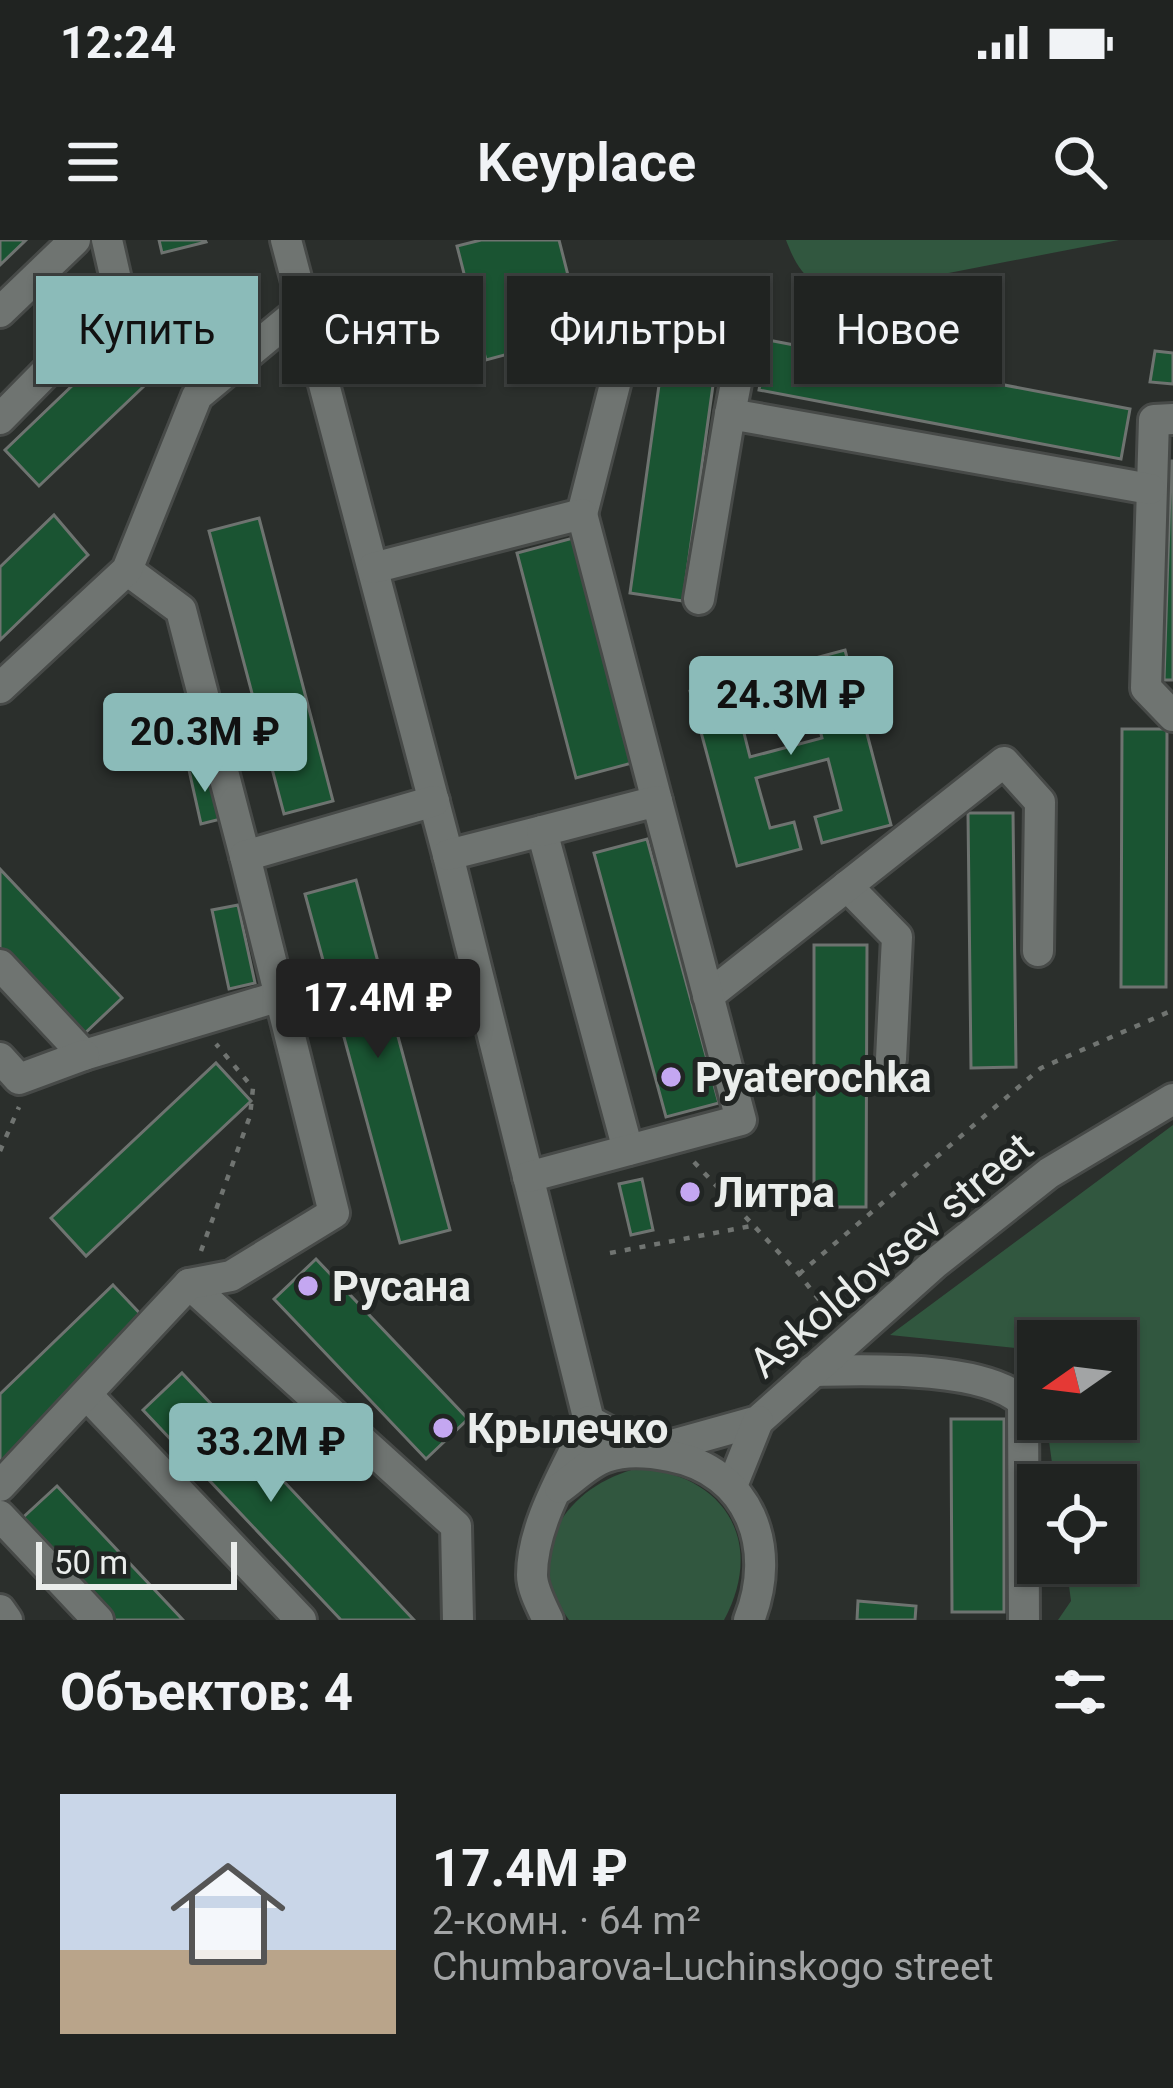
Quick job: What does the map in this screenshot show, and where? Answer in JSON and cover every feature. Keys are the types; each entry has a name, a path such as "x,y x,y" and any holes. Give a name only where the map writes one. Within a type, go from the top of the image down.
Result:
{"street":[{"path":"0,312 75,240"},
{"path":"0,419 120,297 107,240"},
{"path":"286,240 296,276"},
{"path":"528,1177 741,1120 582,514 624,349 653,313 711,305 739,322 743,347 699,599"},
{"path":"0,688 127,570 197,396 282,325"},
{"path":"324,384 589,1421 560,1488 546,1508 531,1578 548,1620"},
{"path":"730,414 1150,489"},
{"path":"1173,419 1154,420 1147,688 1173,716"},
{"path":"373,568 582,514"},
{"path":"2,1483 189,1284 231,1276 334,1213 181,610 127,570"},
{"path":"708,996 1004,762 1040,802 1038,951"},
{"path":"245,856 434,801"},
{"path":"448,855 657,801"},
{"path":"542,831 628,1150"},
{"path":"847,886 896,937 891,1059"},
{"path":"0,965 84,1055"},
{"path":"10,1068 84,1055 280,996"},
{"name":"Askoldovsev street","path":"560,1488 605,1457 647,1452 758,1421 934,1264 1049,1173 1173,1099"},
{"path":"189,1284 456,1526 458,1620"},
{"path":"813,1371 899,1370 1007,1387 1023,1402 1024,1620"},
{"path":"87,1395 301,1620"},
{"path":"589,1421 647,1452 697,1461 732,1486 758,1534 758,1597 749,1620"},
{"path":"732,1486 758,1421"},
{"path":"0,1516 98,1620"},
{"path":"0,1610 7,1620"}],"path":[{"path":"799,1274 1041,1068 1173,1010"},
{"path":"189,1284 250,1117 253,1088 197,1022"},
{"path":"0,1151 19,1111 10,1068"},
{"path":"673,1138 799,1274 849,1338"},
{"path":"610,1253 752,1226"}],"green space":[{"path":"786,240 1119,240 933,276 807,276"},
{"path":"1173,1125 1173,1620 1058,1620 1071,1601 1069,1584 1137,1584 1137,1464 1052,1464 1049,1440 1137,1440 1137,1320 1017,1320 1017,1348 890,1335"},
{"path":"639,1468 694,1484 730,1517 741,1564 724,1620 569,1620 555,1595 549,1570 558,1525 591,1490"}],"building":[{"path":"0,240 26,240 0,265"},
{"path":"159,240 205,240 206,242 162,253"},
{"path":"481,240 559,240 568,276 507,276 507,354 486,360 483,276 465,276 457,246"},
{"path":"770,340 794,345 794,384 999,384 1130,409 1121,459 759,390 760,384 770,384"},
{"path":"1155,351 1173,353 1173,384 1150,382"},
{"path":"74,384 146,384 39,486 5,450"},
{"path":"659,384 713,384 683,601 630,593"},
{"path":"1171,461 1173,680 1164,680"},
{"path":"54,515 88,555 0,640 0,567"},
{"path":"259,518 333,801 284,814 209,531"},
{"path":"573,538 632,763 576,778 517,553"},
{"path":"845,650 891,825 822,843 815,817 841,810 828,759 756,778 770,828 794,822 801,849 737,866 690,691 754,674 761,698 737,705 750,757 822,738 809,686 781,693 774,669"},
{"path":"1122,729 1167,729 1166,987 1121,987"},
{"path":"209,766 221,819 201,824 189,770"},
{"path":"968,813 1013,813 1016,1067 971,1068"},
{"path":"647,839 719,1103 666,1117 594,853"},
{"path":"0,869 122,998 82,1036 0,949"},
{"path":"356,880 450,1230 400,1243 305,894"},
{"path":"238,905 255,983 229,989 212,910"},
{"path":"814,945 867,945 866,1207 814,1207"},
{"path":"216,1063 251,1101 86,1256 51,1218"},
{"path":"642,1179 653,1230 631,1235 619,1184"},
{"path":"316,1259 468,1419 426,1459 274,1299"},
{"path":"113,1285 148,1322 0,1463 0,1394"},
{"path":"182,1373 414,1620 341,1620 143,1410"},
{"path":"951,1419 1004,1419 1004,1612 952,1612"},
{"path":"57,1486 183,1620 110,1620 18,1522"},
{"path":"858,1601 916,1606 915,1620 857,1620"}],"place":[{"name":"Pyaterochka","path":"671,1077"},
{"name":"Литра","path":"690,1192"},
{"name":"Русана","path":"308,1286"},
{"name":"Крылечко","path":"443,1428"}]}
